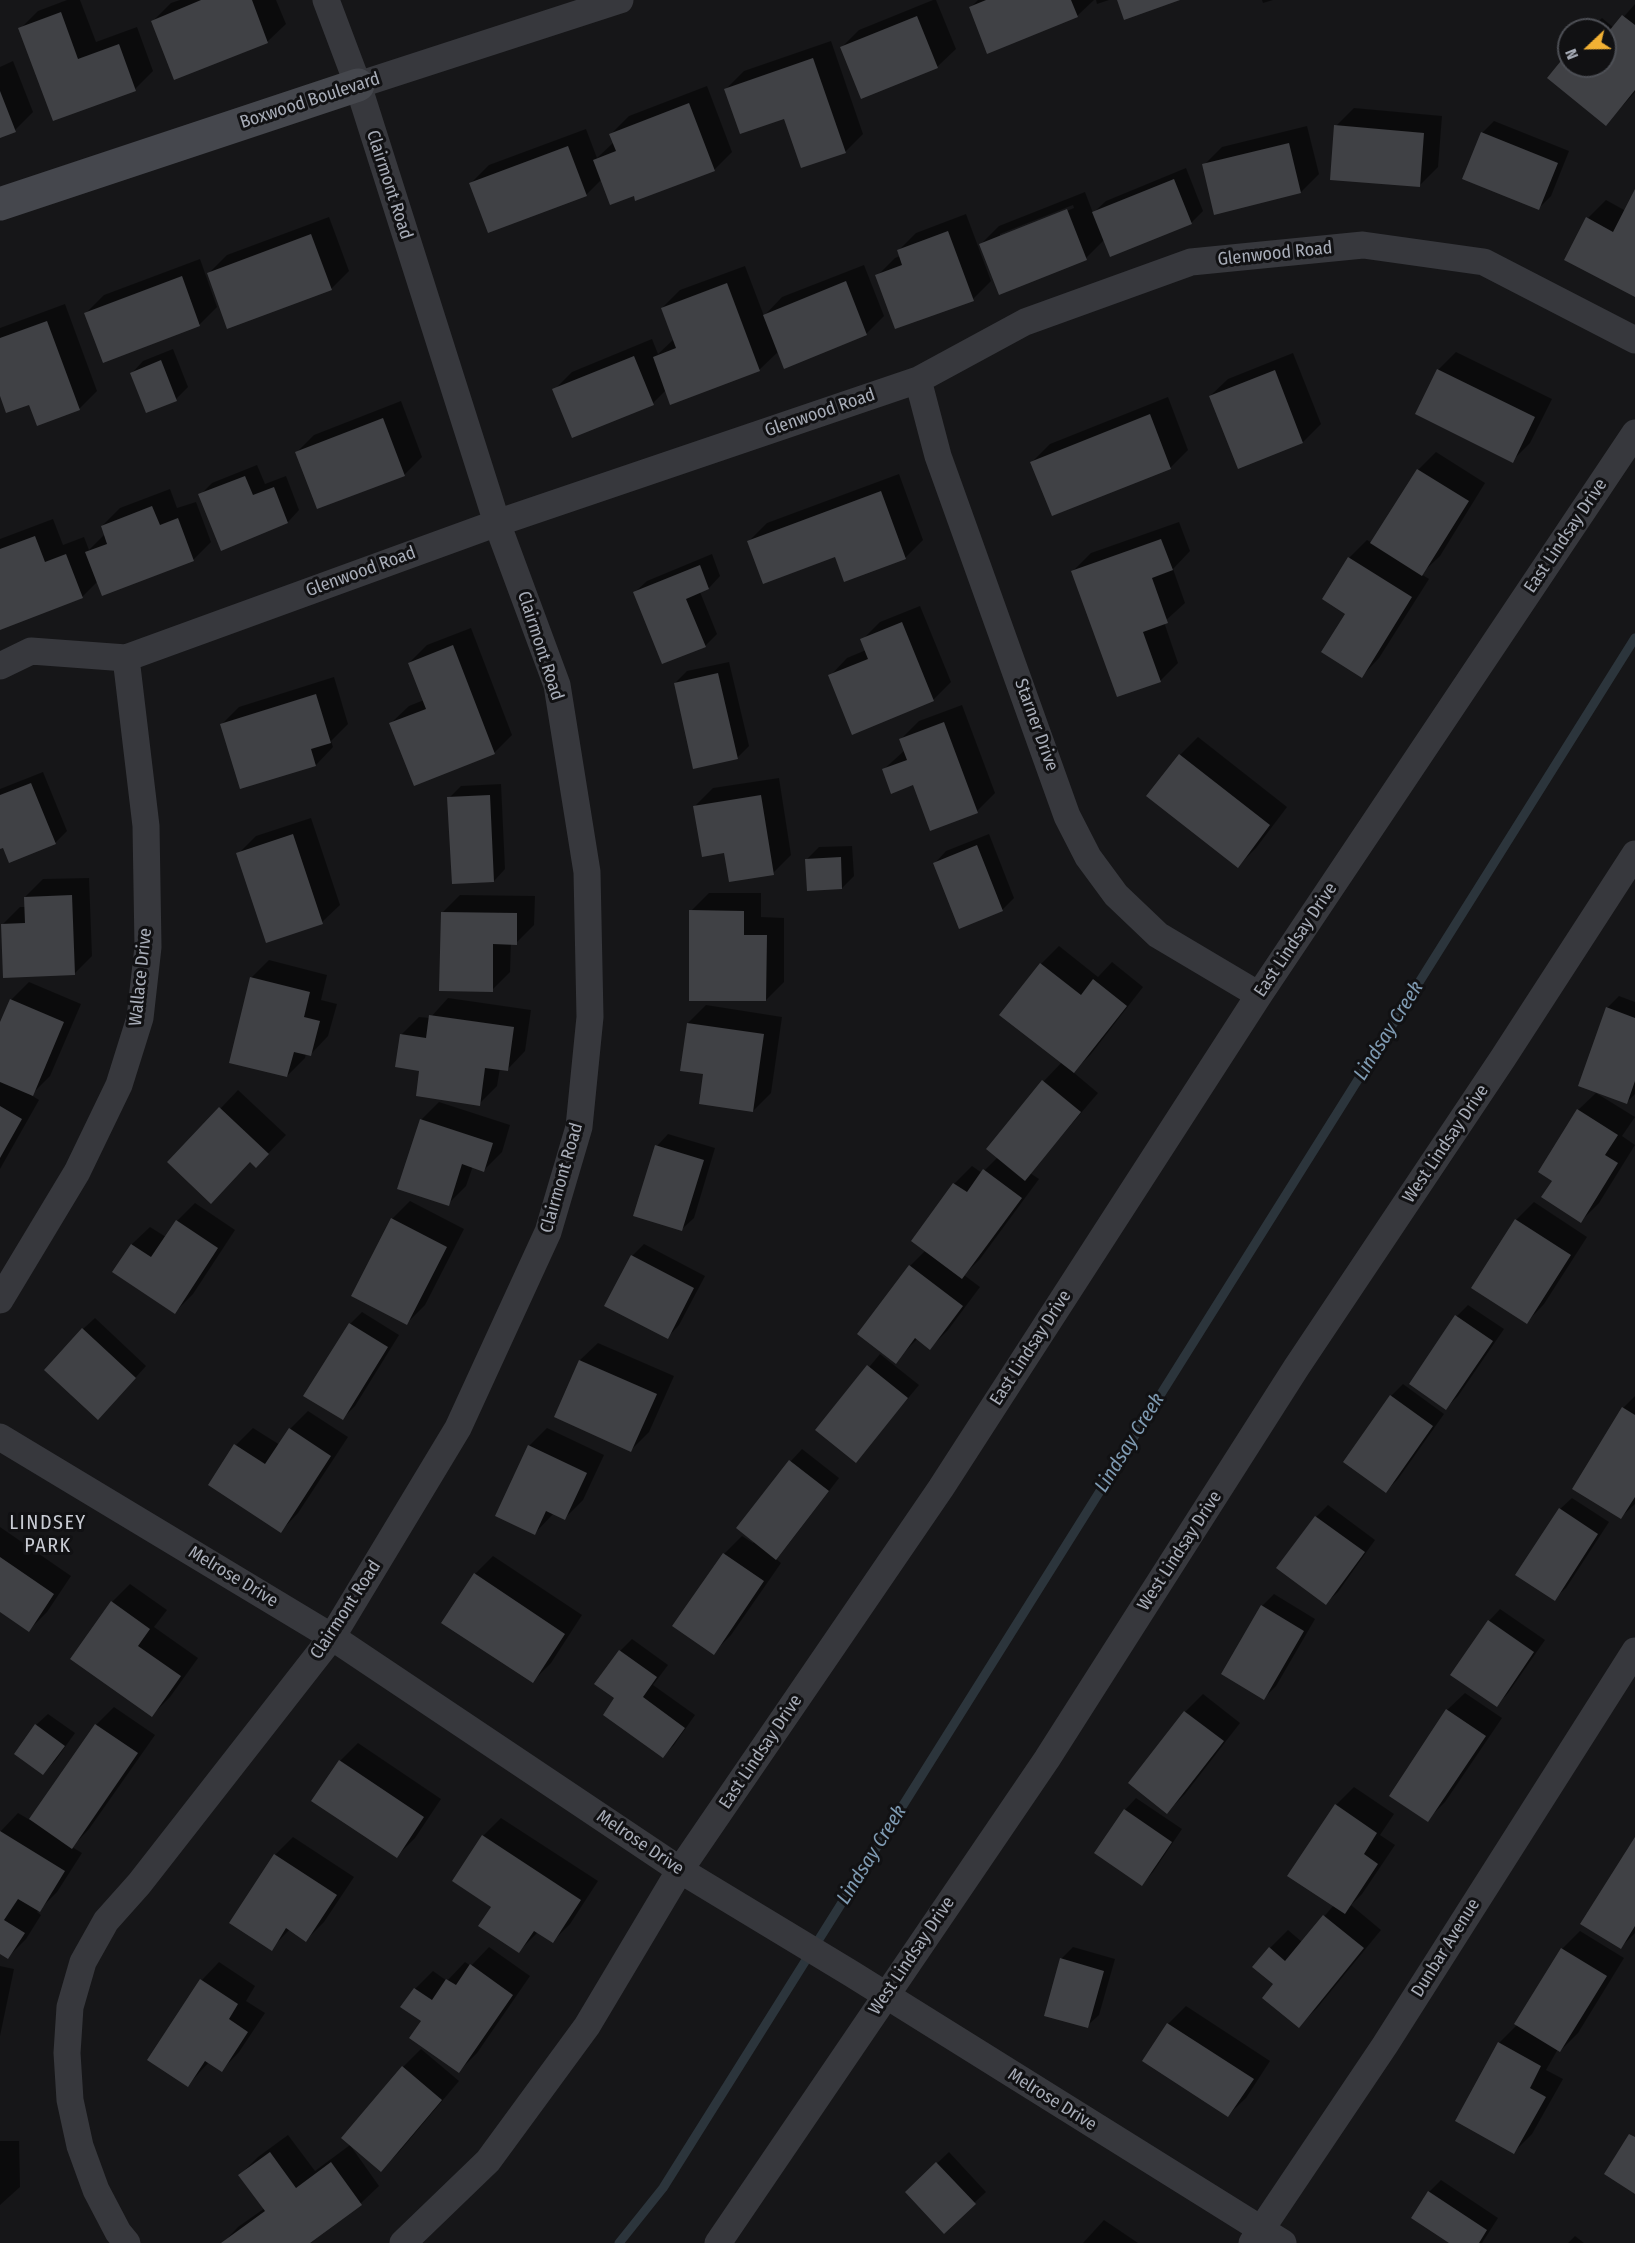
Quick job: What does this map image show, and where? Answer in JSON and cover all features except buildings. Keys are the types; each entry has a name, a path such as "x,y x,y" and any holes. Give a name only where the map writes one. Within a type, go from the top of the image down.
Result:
{"street":[{"name":"Clairmont Road","path":"127,2243 118,2232 96,2190 80,2146 70,2100 67,2053 70,2007 83,1962 106,1921 139,1884 332,1637 458,1428 548,1233 579,1126 590,1017 587,872 557,685 497,523 357,85 326,0"},
{"name":"Boxwood Boulevard","path":"0,204 620,0"},
{"name":"Glenwood Road","path":"0,666 31,651 126,658 497,523 918,380 1025,322 1191,262 1363,245 1484,262 1635,340"},
{"name":"Starner Drive","path":"918,380 938,456 1067,816 1088,858 1116,895 1158,936 1259,995"},
{"name":"East Lindsay Drive","path":"403,2243 488,2161 587,2026 680,1870 940,1488 1259,995 1635,433"},
{"name":"Wallace Drive","path":"0,1300 81,1163 119,1085 140,1018 148,947 146,826 126,658"},
{"name":"West Lindsay Drive","path":"718,2243 1047,1759 1296,1368 1503,1058 1635,854"},
{"name":"Melrose Drive","path":"0,1437 332,1637 680,1870 852,1974 1266,2238"},
{"name":"Dunbar Avenue","path":"1266,2238 1385,2045 1635,1651"}],"waterway":[{"name":"Lindsay Creek","path":"619,2243 663,2188 1635,638"}],"district":[{"name":"LINDSEY PARK","path":"48,1534"}]}
